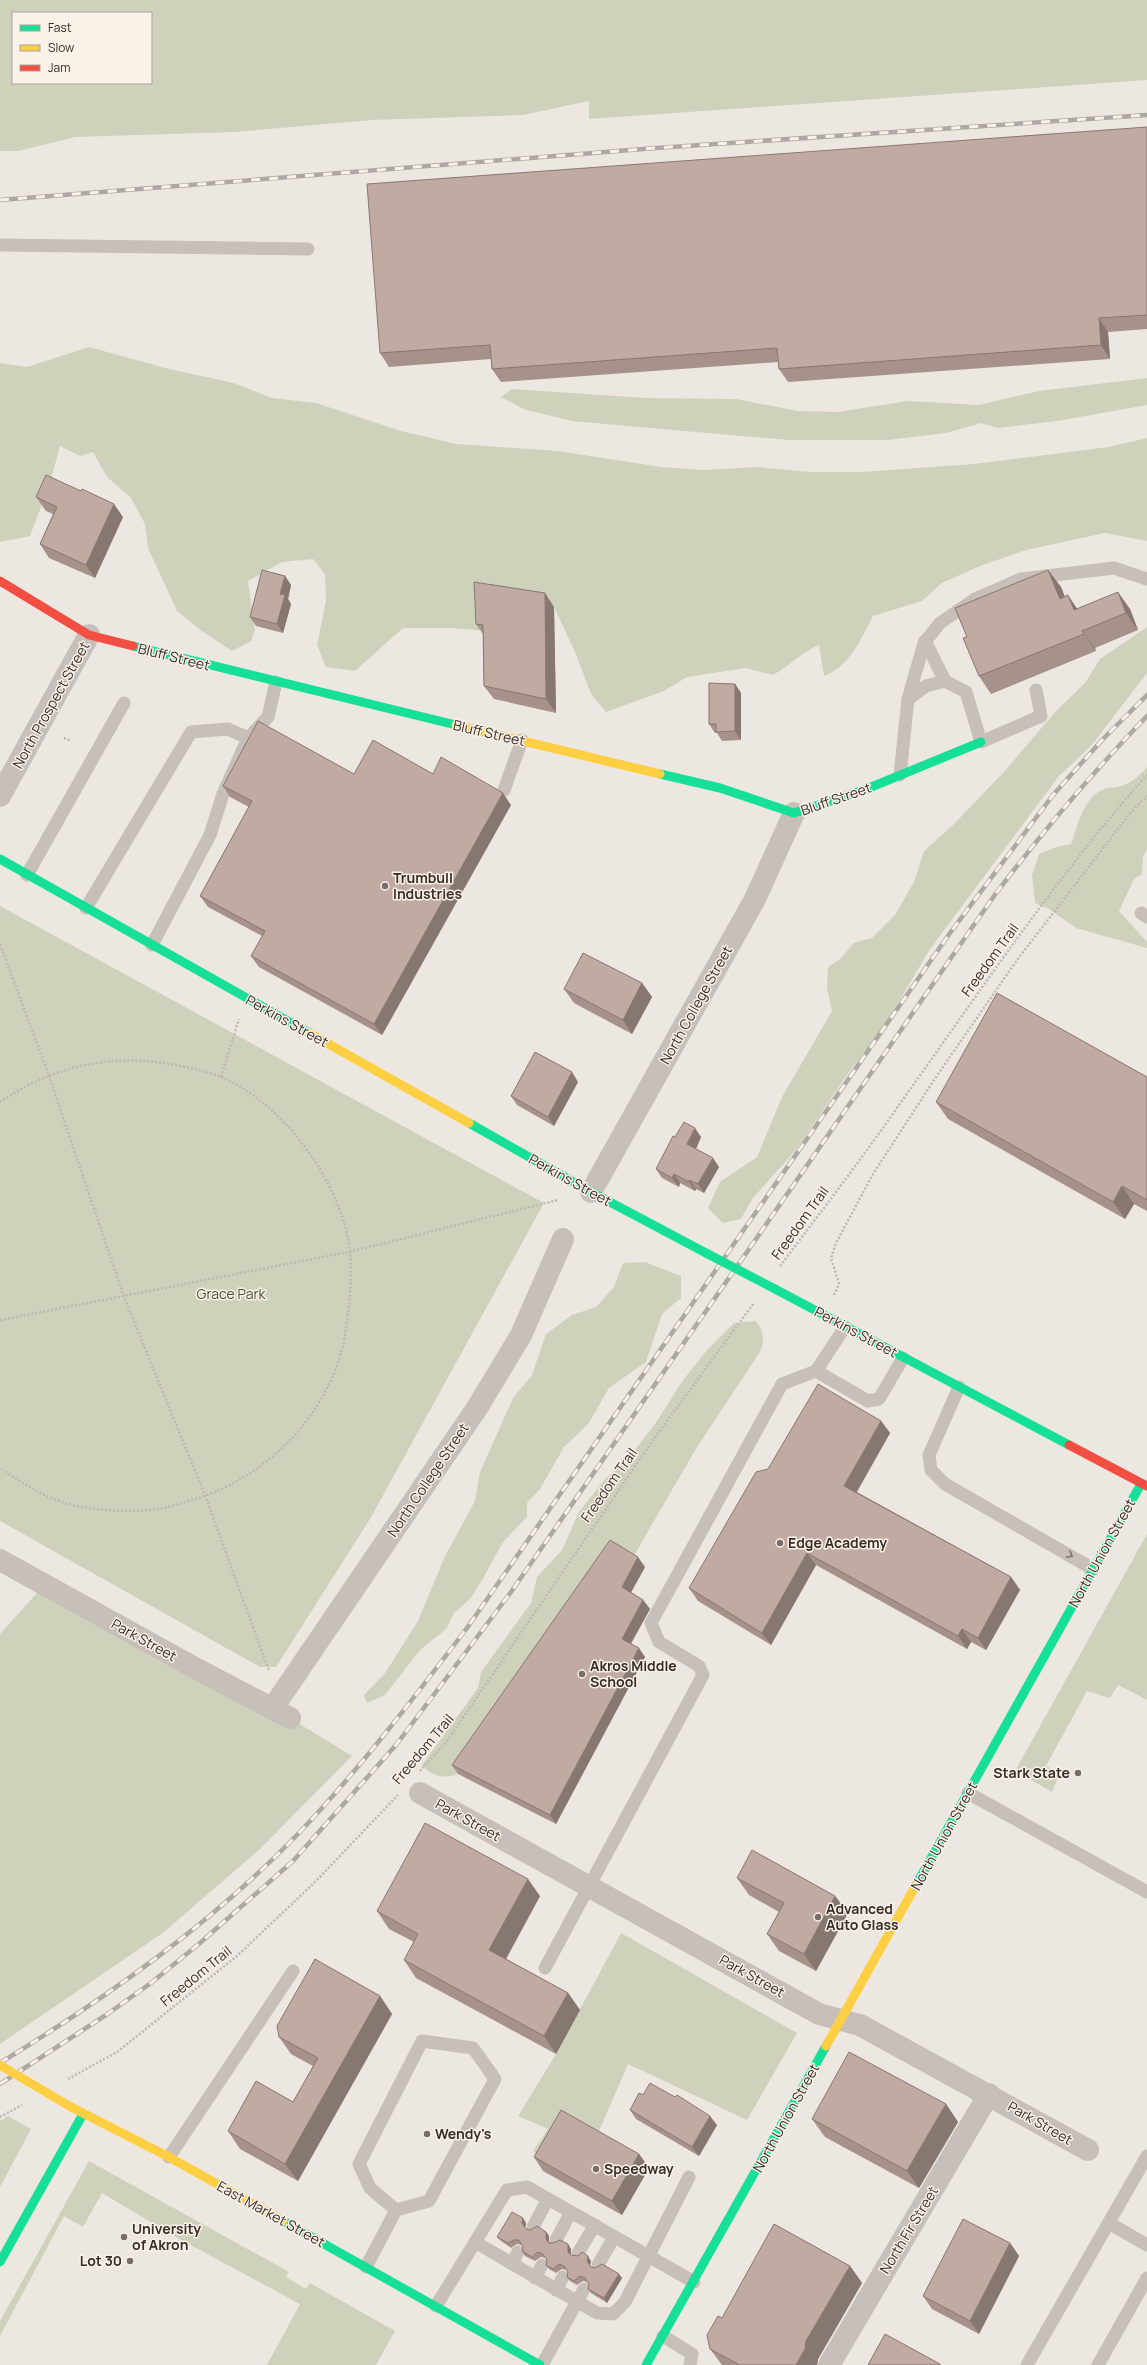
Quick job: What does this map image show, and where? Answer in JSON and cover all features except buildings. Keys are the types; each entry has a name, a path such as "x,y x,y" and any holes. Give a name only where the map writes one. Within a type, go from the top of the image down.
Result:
{"street":[{"name":"Bluff Street","path":"0,580 89,634 276,682 720,788 794,813 900,775 981,742"},
{"name":"North Prospect Street","path":"0,796 89,634"},
{"name":"North College Street","path":"591,1192 755,899 794,813"},
{"name":"Perkins Street","path":"0,859 591,1192 959,1388 1145,1481"},
{"name":"North College Street","path":"280,1708 477,1408 521,1335 563,1239"},
{"name":"North Union Street","path":"646,2365 1145,1481"},
{"name":"Park Street","path":"0,1560 280,1708"},
{"name":"Park Street","path":"412,1787 819,2014 860,2025 989,2094 1088,2150"},
{"name":"East Market Street","path":"0,2065 82,2114 169,2157 541,2365"},
{"name":"North Fir Street","path":"829,2365 989,2094"},
{"path":"0,2262 82,2114"}],"lane":[{"path":"0,245 308,249"},
{"path":"900,775 908,699 925,641 940,623 975,598 1021,579 1114,568 1147,579"},
{"path":"925,641 945,681 966,692 981,742 1041,716 1036,690"},
{"path":"908,699 926,686 945,681"},
{"path":"152,945 210,835 223,794 248,738 268,717 276,682"},
{"path":"27,875 124,703"},
{"path":"86,908 191,732 228,729 248,738"},
{"path":"504,790 522,740"},
{"path":"544,1968 664,1749 702,1675 699,1666 659,1642 651,1623 782,1384 816,1371 845,1327"},
{"path":"816,1371 868,1401 879,1399 903,1358"},
{"path":"959,1388 929,1455 931,1470 945,1484 1094,1569"},
{"path":"968,1793 1147,1892"},
{"path":"169,2157 293,1971"},
{"path":"366,2267 396,2210 429,2201 495,2079 473,2048 422,2041 359,2164 370,2188 396,2210"},
{"path":"1027,2365 1147,2156"},
{"path":"475,2242 597,2313 613,2314 625,2302 689,2177"},
{"path":"436,2306 507,2190 527,2187 694,2282"},
{"path":"533,2227 548,2199"},
{"path":"556,2240 571,2212"},
{"path":"1109,2223 1147,2245"},
{"path":"578,2253 595,2226"},
{"path":"598,2264 614,2237"},
{"path":"512,2264 518,2252"},
{"path":"536,2278 542,2265"},
{"path":"556,2290 563,2277"},
{"path":"1098,2365 1147,2278"},
{"path":"541,2365 584,2289"},
{"path":"663,2336 692,2354 690,2365"}],"path":[{"path":"64,738 71,741"},
{"name":"Freedom Trail","path":"777,1270 899,1106 989,976 1110,816 1147,775"},
{"path":"822,1315 839,1284 831,1258 836,1243 873,1174 936,1077 1017,960 1131,812 1147,796"},
{"path":"0,944 49,1076 124,1297 204,1495 280,1708"},
{"path":"221,1077 245,997"},
{"path":"0,1102 16,1091 49,1076 91,1063 141,1060 181,1066 221,1077 244,1090 271,1111 288,1126 313,1158 343,1220 349,1252 351,1295 343,1350 335,1370 312,1414 281,1450 242,1480 204,1495 158,1509 130,1510 99,1508 65,1503 39,1491 0,1468"},
{"path":"0,1320 349,1252 591,1192"},
{"name":"Freedom Trail","path":"62,2083 117,2052 237,1956 412,1787 447,1741 653,1440 755,1301"},
{"path":"0,2117 28,2102"}],"green space":[{"path":"0,0 1147,0 1147,80 589,119 589,101 523,115 372,120 235,132 75,137 18,151 0,151"},
{"path":"89,347 169,369 234,383 272,398 316,403 401,431 456,444 558,451 661,467 704,470 758,467 810,472 862,472 974,464 1109,447 1147,438 1147,541 1105,533 1026,550 980,566 942,583 922,601 873,616 848,659 841,666 824,676 819,645 807,651 785,668 773,675 746,668 687,677 664,691 606,712 591,694 575,652 554,607 485,631 452,628 403,628 355,671 326,667 317,645 326,601 325,574 313,559 282,562 248,581 255,630 251,641 232,651 202,631 177,611 148,548 145,524 131,498 107,477 93,452 80,456 60,446 50,483 30,536 0,542 0,363 27,367"},
{"path":"1147,378 1147,405 1057,421 998,428 981,423 946,433 888,440 788,440 572,421 526,410 501,397 512,389 646,398 736,399 798,411 838,412 908,401 978,405 1039,391"},
{"path":"1147,627 1147,673 1091,746 1059,776 945,929 927,954 880,1034 849,1072 795,1151 753,1198 741,1219 723,1223 708,1208 720,1182 757,1157 782,1097 832,1011 827,988 828,967 840,959 854,943 872,938 895,915 914,882 924,851 953,825 1003,773 1056,711 1085,683 1100,659"},
{"path":"1147,767 1147,850 1143,856 1142,874 1134,879 1119,911 1147,942 1147,948 1076,928 1049,909 1035,903 1032,875 1039,854 1056,847 1071,844 1082,813 1091,798 1105,788 1121,786 1129,782 1137,777"},
{"name":"Grace Park","path":"0,906 544,1203 370,1519 276,1667 260,1667 0,1521"},
{"path":"645,1262 681,1276 681,1298 662,1314 646,1362 609,1388 589,1423 564,1447 540,1489 527,1503 527,1517 503,1542 470,1599 454,1613 446,1629 420,1650 385,1695 367,1703 364,1695 385,1673 418,1621 445,1556 475,1501 480,1472 513,1398 532,1375 546,1334 572,1315 596,1307 614,1287 623,1263"},
{"path":"756,1321 763,1336 763,1344 760,1352 697,1447 632,1559 616,1549 458,1774 443,1777 430,1772 422,1765 478,1688 481,1672 531,1603 537,1577 562,1550 579,1512 604,1480 628,1459 657,1421 681,1383 706,1351 734,1323"},
{"path":"1147,1534 1147,1700 1118,1685 1110,1698 1087,1691 1046,1766 1060,1774 1052,1792 1015,1771"},
{"path":"44,1585 290,1718 352,1756 260,1849 164,1932 0,2044 0,1634"},
{"path":"621,1933 797,2033 747,2120 628,2064 596,2138 547,2164 533,2151 548,2129 518,2116 556,2054"},
{"path":"8,2116 31,2129 0,2187 0,2121"},
{"path":"89,2161 289,2272 286,2277 306,2289 310,2283 395,2331 376,2365 267,2365 300,2304 181,2240 102,2193 83,2227 64,2216 0,2336 0,2321"}],"railway":[{"path":"0,200 656,148 1147,115"},
{"path":"0,2063 79,2013 193,1930 264,1868 297,1835 364,1760 467,1628 950,933 1053,795 1103,739 1147,695"},
{"path":"0,2084 106,2015 151,1983 200,1943 293,1861 396,1745 511,1592 994,896 1068,803 1106,759 1147,716"}],"traffic: fast":[{"path":"133,646 456,725"},
{"path":"660,774 720,788 794,813 864,790 981,742"},
{"path":"0,859 309,1033"},
{"path":"469,1123 591,1192 706,1253"},
{"path":"706,1253 775,1289"},
{"path":"775,1289 1069,1445"},
{"path":"916,1885 1141,1484"},
{"path":"646,2365 826,2046"},
{"path":"0,2262 83,2114"},
{"path":"283,2221 540,2365"}],"traffic: slow":[{"path":"456,725 660,774"},
{"path":"309,1033 469,1123"},
{"path":"826,2046 916,1885"},
{"path":"0,2065 71,2107"},
{"path":"71,2107 169,2157 283,2221"}],"traffic: jam":[{"path":"0,581 89,635 133,646"},
{"path":"1069,1445 1147,1486"}],"place":[{"name":"Trumbull Industries","path":"385,886"},
{"name":"Edge Academy","path":"780,1543"},
{"name":"Akros Middle School","path":"582,1674"},
{"name":"Stark State","path":"1078,1773"},
{"name":"Advanced Auto Glass","path":"818,1917"},
{"name":"Wendy's","path":"427,2134"},
{"name":"Speedway","path":"596,2169"},
{"name":"University of Akron","path":"124,2237"},
{"name":"Lot 30","path":"130,2261"}]}
